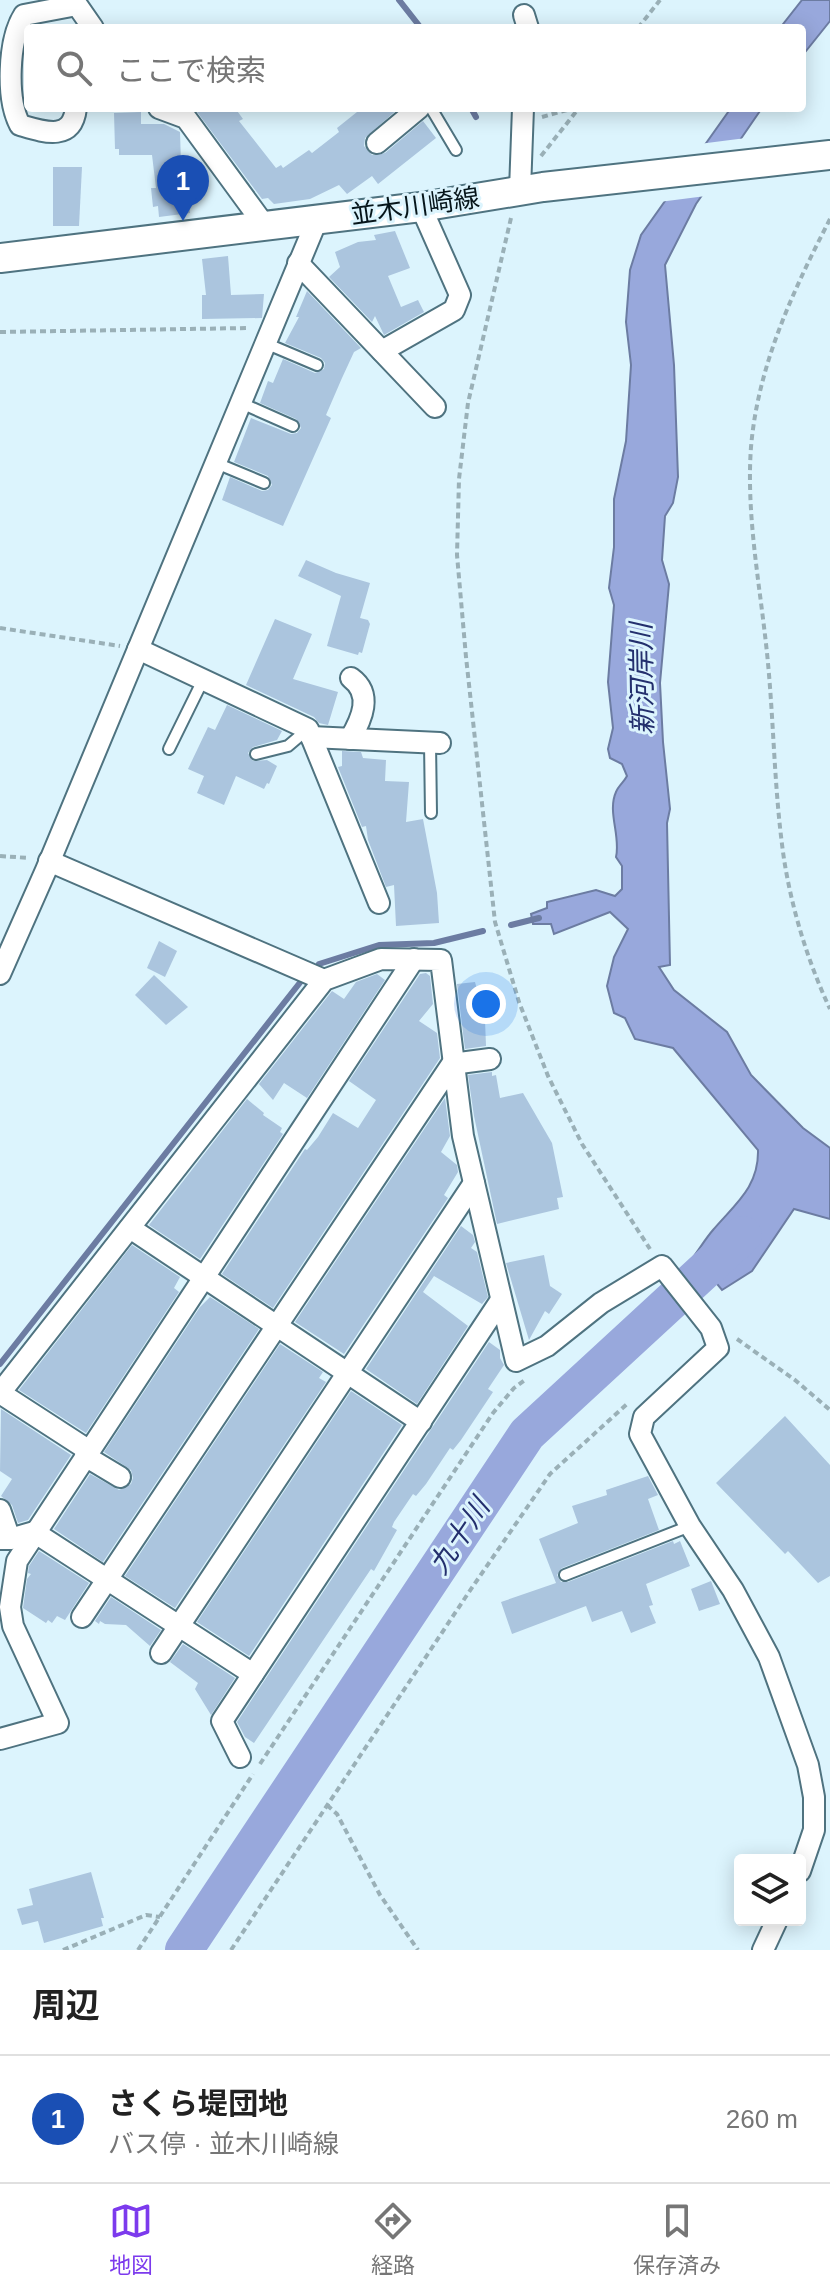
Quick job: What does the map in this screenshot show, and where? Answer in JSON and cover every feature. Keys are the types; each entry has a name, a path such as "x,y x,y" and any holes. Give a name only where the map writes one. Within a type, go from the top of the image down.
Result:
{"main road":[{"name":"並木川崎線","path":"0,258 421,207 527,188 830,155"}],"street":[{"path":"75,112 72,125 66,130 40,131 20,125 14,113 12,56 15,29 24,15 77,3 90,24"},
{"path":"170,112 186,118 265,226"},
{"path":"377,143 414,112"},
{"path":"527,188 530,112"},
{"path":"382,351 454,310 460,295 421,207"},
{"path":"0,974 317,220"},
{"path":"298,263 435,407"},
{"path":"138,649 310,733 350,739 435,743"},
{"path":"350,739 363,710 365,696 360,684 351,678"},
{"path":"310,733 379,903"},
{"path":"49,861 324,980"},
{"path":"120,1477 0,1393 324,980 381,959 441,960 463,1136 516,1361 547,1346 601,1303 667,1273 711,1328 718,1348 644,1417 640,1434 690,1526 733,1590 769,1657 808,1765 814,1797 814,1830 806,1854"},
{"path":"0,1739 58,1723 13,1626 10,1607 17,1561 414,959"},
{"path":"82,1617 452,1064 490,1059"},
{"path":"161,1653 474,1183"},
{"path":"130,1228 421,1422"},
{"path":"240,1757 222,1721 501,1300"},
{"path":"0,1510 5,1539 34,1532 253,1674"},
{"path":"763,1950 774,1926"}],"lane":[{"path":"433,112 456,150"},
{"path":"268,335 317,365"},
{"path":"241,403 293,426"},
{"path":"216,463 264,483"},
{"path":"169,749 203,680"},
{"path":"256,754 288,746 310,733"},
{"path":"431,813 435,743"},
{"path":"565,1575 690,1526"}],"path":[{"path":"641,24 660,0"},
{"path":"573,112 527,188 503,261 468,403 459,479 457,555 495,922 519,1002 548,1076 582,1144 667,1273"},
{"path":"830,219 788,303 775,339 751,446 751,502 784,856 790,892 814,975 830,1009"},
{"path":"0,332 268,335"},
{"path":"0,628 138,649"},
{"path":"0,856 49,861"},
{"path":"711,1328 736,1338 795,1380 830,1410"},
{"path":"138,1950 493,1413 514,1388 535,1374"},
{"path":"231,1950 550,1474 631,1401"},
{"path":"327,1805 337,1814 380,1895 418,1950"},
{"path":"63,1950 146,1915 160,1917"}],"water":[{"path":"802,0 830,0 830,21 806,51 806,24 783,24"},
{"name":"新河岸川","path":"728,112 759,112 696,204 665,265 674,365 678,477 673,503 665,516 662,560 669,584 660,683 670,809 667,823 670,965 659,967 674,990 727,1032 751,1075 803,1128 830,1148 830,1219 794,1209 752,1271 722,1290 694,1256 750,1185 758,1150 673,1048 635,1039 625,1018 614,1013 607,986 614,957 628,929 610,912 554,934 551,924 533,924 531,914 547,908 547,902 596,890 615,896 622,889 622,866 616,857 613,808 617,790 627,776 622,764 610,758 608,749 613,728 608,682 614,605 609,588 614,547 614,499 626,441 631,365 626,322 630,270 641,235"}],"pier":[{"path":"746,138 706,196 659,202 699,144"}],"building":[{"path":"141,112 141,124 164,124 180,132 181,164 191,164 193,185 187,186 190,213 159,217 158,206 153,207 151,188 156,188 152,155 119,155 119,149 115,149 114,113"},
{"path":"197,112 238,112 243,119 239,121 276,168 281,165 283,168 309,150 312,153 339,132 337,128 357,112 394,112 365,138 364,146 372,155 385,153 423,121 436,138 378,184 372,176 347,194 339,185 310,199 274,204 268,198 262,199"},
{"path":"53,167 82,167 79,226 53,226"},
{"path":"395,231 410,268 388,276 401,307 418,300 424,312 384,335 375,316 372,322 329,277 340,267 335,252 358,242 376,240 374,235"},
{"path":"228,256 231,295 264,294 262,318 202,319 202,295 206,295 202,259"},
{"path":"307,291 361,348 354,352 342,378 326,415 331,418 283,526 222,500 230,477 262,491 272,485 268,476 234,462 251,418 291,434 301,428 296,419 260,403 268,381 273,383 283,359 315,373 324,369 325,363 321,358 285,343 299,317 296,317"},
{"path":"306,560 370,583 360,618 368,620 370,624 362,653 358,655 327,646 341,596 298,576"},
{"path":"275,619 312,634 293,679 338,692 328,725 246,685"},
{"path":"227,705 282,731 277,740 253,747 248,753 253,761 267,760 277,766 269,784 264,789 236,776 224,805 197,793 204,776 188,769 208,727 215,730"},
{"path":"342,751 361,752 363,758 386,760 385,781 409,782 406,822 423,819 437,893 439,923 396,926 394,885 386,887 368,840 366,826 362,827 338,767 342,766"},
{"path":"159,941 177,951 165,977 147,968"},
{"path":"377,974 385,980 307,1098 284,1083 273,1100 259,1084 332,991 344,999 356,982"},
{"path":"420,974 430,976 433,1004 419,1021 437,1033 440,1058 273,1308 222,1274 305,1149 318,1137 333,1113 358,1128 376,1100 349,1081"},
{"path":"154,975 188,1007 166,1025 135,995"},
{"path":"475,982 485,1020 486,1046 465,1049 457,984"},
{"path":"492,1072 492,1076 496,1075 500,1098 523,1093 552,1143 563,1197 557,1198 559,1209 497,1224 468,1075"},
{"path":"445,1098 450,1136 441,1152 457,1165 458,1172 444,1195 448,1198 344,1354 295,1322"},
{"path":"247,1099 282,1128 280,1132 283,1134 200,1259 149,1225"},
{"path":"461,1226 473,1235 475,1242 471,1248 477,1252 488,1297 482,1304 434,1276 423,1292 468,1326 417,1404 366,1369"},
{"path":"132,1245 180,1277 174,1288 179,1292 86,1433 19,1390"},
{"path":"544,1255 550,1286 562,1294 549,1314 545,1311 529,1340 506,1263"},
{"path":"210,1297 259,1329 103,1562 54,1529 90,1474 119,1490 131,1484 131,1470 104,1452 200,1307"},
{"path":"489,1342 500,1350 504,1365 488,1389 493,1392 461,1440 453,1450 450,1448 416,1496 413,1494 394,1522 392,1527 397,1530 374,1571 371,1569 254,1743 245,1737 237,1722"},
{"path":"280,1344 323,1372 319,1378 326,1382 175,1608 125,1576"},
{"path":"351,1391 402,1425 249,1656 197,1622"},
{"path":"1,1409 71,1455 28,1520 18,1523 12,1505 1,1496 12,1479 0,1471"},
{"path":"785,1416 830,1465 830,1576 818,1583 716,1483"},
{"path":"648,1476 658,1495 648,1499 659,1530 562,1568 557,1575 561,1582 568,1582 673,1541 674,1544 680,1541 690,1566 646,1584 653,1605 649,1606 656,1623 631,1633 622,1611 592,1622 586,1606 512,1634 501,1602 556,1583 539,1539 578,1523 572,1506 607,1495 606,1490"},
{"path":"39,1551 89,1583 65,1620 57,1616 52,1623 48,1620 46,1623 23,1608 27,1579 31,1574 28,1573 29,1566"},
{"path":"711,1581 720,1604 699,1611 691,1589"},
{"path":"111,1597 161,1630 150,1646 126,1625 100,1621 99,1624 95,1621"},
{"path":"183,1644 235,1678 211,1715 195,1689 198,1683 170,1662"},
{"path":"91,1872 104,1918 101,1918 103,1926 44,1943 38,1921 22,1925 17,1909 33,1905 29,1889"}],"waterway":[{"path":"399,0 418,24"},
{"path":"473,112 476,117"},
{"path":"511,925 539,918"},
{"path":"319,964 379,945 434,943 483,931"},
{"path":"0,1364 302,980"},
{"name":"九十川","path":"184,1950 527,1434 743,1235"}],"place":[{"name":"さくら堤団地","path":"183,221"}]}
